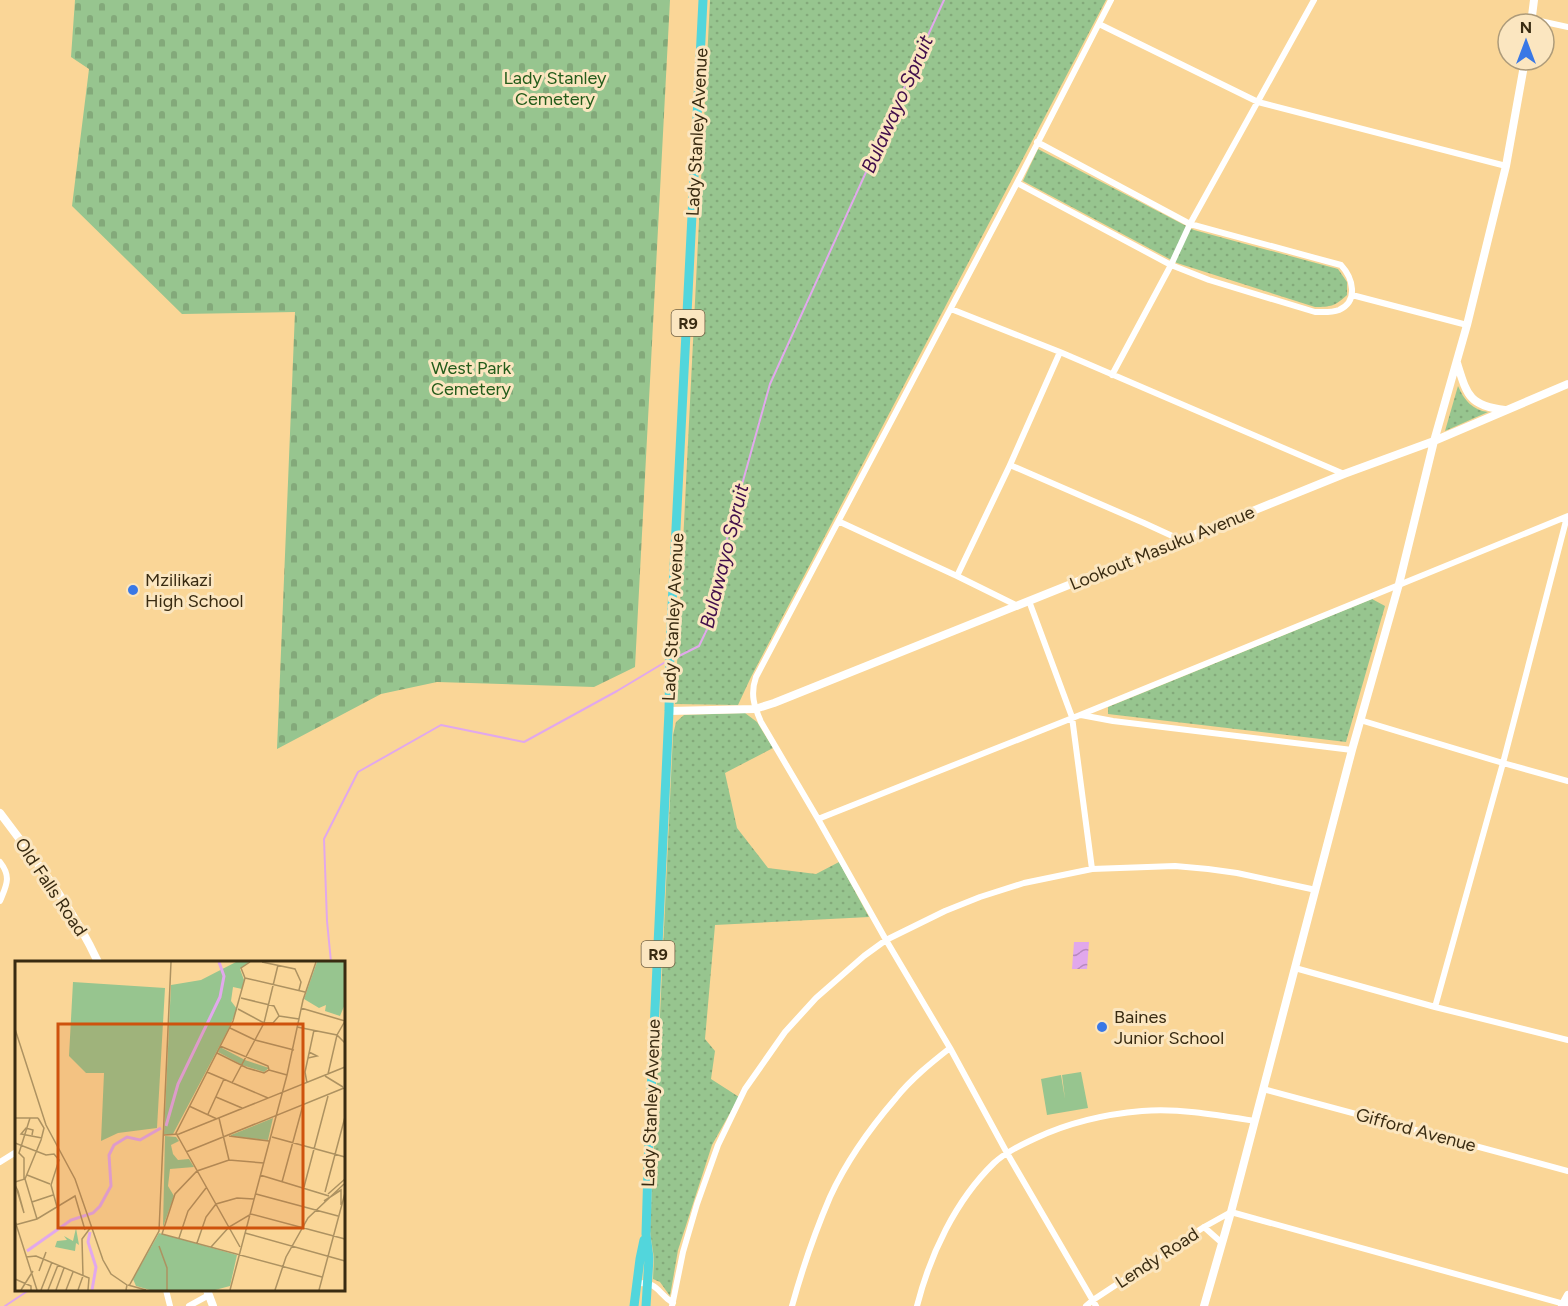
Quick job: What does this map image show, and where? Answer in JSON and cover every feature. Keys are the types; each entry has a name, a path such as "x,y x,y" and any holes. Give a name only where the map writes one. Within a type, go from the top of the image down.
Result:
{"highway":[{"name":"Lady Stanley Avenue","path":"646,1306 649,1258 646,1234 670,646 703,0"},
{"name":"Lady Stanley Avenue","path":"634,1306 640,1258 646,1234"}],"street":[{"path":"1094,1303 1007,1153 950,1048 761,722 754,708 752,696 756,677 840,522 1110,0"},
{"path":"1112,375 1171,265 1190,224 1314,0"},
{"path":"1099,24 1258,102 1506,166"},
{"path":"1204,1306 1398,584 1434,441 1467,325 1506,166 1522,72"},
{"path":"1017,183 1171,265 1209,280 1315,312 1340,310 1352,295 1351,279 1341,265 1190,224 1037,142"},
{"path":"1352,295 1467,325"},
{"path":"951,309 1060,352 1344,474"},
{"path":"957,576 1060,352"},
{"path":"1456,363 1466,389 1475,401 1485,407 1507,410"},
{"name":"Lookout Masuku Avenue","path":"669,711 754,708 774,703 1344,474 1434,441 1568,384"},
{"path":"1010,465 1180,540"},
{"path":"818,819 1080,715 1567,516"},
{"path":"1435,1007 1503,763 1567,516"},
{"path":"840,522 1018,606"},
{"path":"1029,601 1072,717 1092,869"},
{"path":"1080,715 1352,750"},
{"path":"1360,720 1568,781"},
{"name":"Old Falls Road","path":"0,813 61,897 97,961"},
{"path":"0,862 5,868 7,881 0,901"},
{"path":"673,1305 682,1252 697,1204 718,1145 746,1089 785,1032 816,998 886,940 945,911 980,897 1024,883 1092,869 1175,866 1197,868 1237,873 1316,890"},
{"path":"1295,968 1435,1007 1568,1040"},
{"path":"792,1306 831,1196 859,1146 897,1096 950,1048"},
{"name":"Gifford Avenue","path":"1263,1089 1568,1171"},
{"path":"917,1306 926,1274 960,1205 994,1163 1007,1153 1047,1133 1078,1123 1142,1111 1216,1114 1255,1121"},
{"path":"0,1162 15,1153"},
{"path":"1231,1212 1564,1305 1568,1295"},
{"name":"Lendy Road","path":"1086,1306 1094,1303 1204,1227 1231,1212"},
{"path":"1204,1227 1222,1243"},
{"path":"637,1283 654,1285 673,1305"},
{"path":"166,1291 170,1306"},
{"path":"189,1306 208,1292 213,1306"}],"green space":[{"name":"West Park Cemetery","path":"75,0 670,0 635,667 594,687 437,682 381,694 277,749 295,312 182,314 72,206 89,69 71,57"},
{"path":"710,0 1106,0 738,705 675,704"},
{"path":"1038,149 1194,230 1338,269 1347,282 1347,295 1332,305 1315,307 1177,263 1023,181"},
{"path":"1458,386 1469,404 1488,412 1445,431"},
{"path":"1372,599 1385,606 1346,742 1108,714 1108,707"},
{"path":"745,713 757,722 773,748 725,773 737,828 768,868 816,874 839,862 869,917 715,925 705,1039 715,1051 711,1079 739,1097 712,1145 678,1250 670,1296 660,1282 653,1279 654,1258 650,1231 673,735 676,722 684,715"},
{"path":"1081,1072 1088,1108 1047,1115 1041,1079 1061,1075 1065,1099 1062,1075"}],"water":[{"path":"1074,942 1089,942 1087,969 1072,969"}],"waterway":[{"name":"Bulawayo Spruit","path":"673,659 699,646 711,621 723,553 770,384 944,0"},
{"name":"Bulawayo Spruit","path":"331,961 324,839 358,772 441,725 524,742 667,661"},
{"name":"Bulawayo Spruit","path":"5,1306 28,1291"}],"place":[{"name":"Mzilikazi High School","path":"133,590"},
{"name":"Baines Junior School","path":"1102,1027"}],"park label":[{"name":"Lady Stanley Cemetery","path":"555,88"}]}
